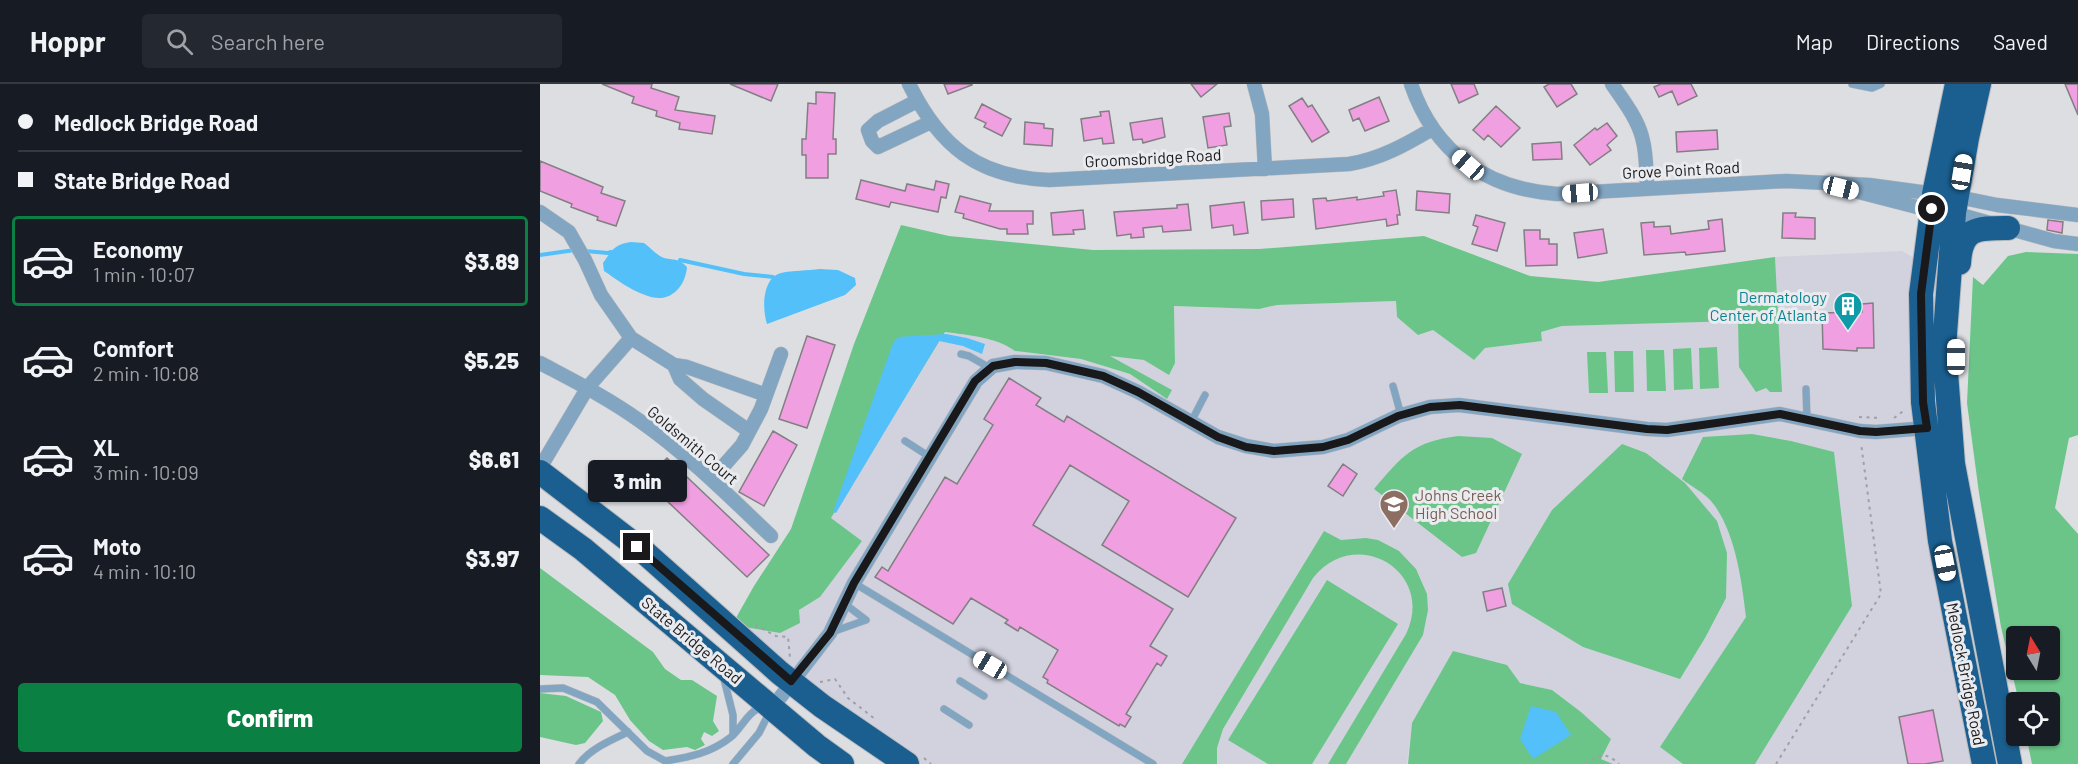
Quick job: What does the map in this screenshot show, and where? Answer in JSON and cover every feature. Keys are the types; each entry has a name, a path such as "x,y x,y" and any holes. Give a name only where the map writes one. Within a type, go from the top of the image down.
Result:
{"highway":[{"name":"Medlock Bridge Road","path":"1957,84 1945,203 1944,347 1949,417 1953,464 2010,764"},
{"name":"Medlock Bridge Road","path":"1979,84 1967,138 1945,203 1921,294 1923,402 1940,541 1984,764"},
{"name":"Medlock Bridge Road","path":"1949,417 1954,406 1956,381 1957,285 1961,244 1973,230 2008,228"},
{"name":"State Bridge Road","path":"540,470 643,552 791,681 861,734 907,764"},
{"name":"State Bridge Road","path":"540,518 583,549 842,764"}],"street":[{"name":"Groomsbridge Road","path":"909,84 931,122 950,143 973,162 999,173 1026,179 1049,180 1349,164 1365,162 1394,151 1432,129"},
{"path":"1254,84 1262,114 1265,169"},
{"name":"Grove Point Road","path":"1411,84 1417,103 1432,129 1448,148 1468,165 1492,179 1517,188 1557,194 1786,181 1869,185 1945,203"},
{"path":"1612,84 1631,113 1642,136 1646,157 1647,188"},
{"path":"917,101 878,121 868,130 872,141 878,147 931,122"},
{"path":"1945,203 1997,205 2078,215"},
{"path":"1945,203 2008,228 2054,241 2078,244"},
{"path":"540,212 569,232 601,295 631,339 674,365 687,367 766,395"},
{"path":"540,470 588,387 631,339"},
{"path":"712,479 742,445 766,395 781,354"},
{"path":"772,708 830,633 854,583 975,381 993,366 1015,362 1046,363 1103,376 1138,392 1218,437 1246,447 1274,451 1297,451 1323,447 1348,440 1401,415 1430,407 1460,405 1667,430 1780,414 1860,431 1927,428"},
{"name":"Goldsmith Court","path":"540,363 588,387 640,421 712,479 771,536"},
{"path":"674,365 680,379 703,399 749,431"},
{"path":"703,399 714,376"}],"lane":[{"path":"1852,84 1872,88 1881,84"},
{"path":"961,354 990,368"},
{"path":"1393,386 1401,415"},
{"path":"1806,389 1807,420"},
{"path":"1191,422 1205,395"},
{"path":"905,441 930,457"},
{"path":"854,583 1153,764"},
{"path":"830,633 866,620 845,604"},
{"path":"718,662 728,688 733,716 733,735"},
{"path":"960,681 984,696"},
{"path":"540,688 563,688 597,702 647,751 667,762 694,757 716,747 733,735 757,708 772,708 759,733 733,764"},
{"path":"944,709 969,725"},
{"path":"579,764 584,757 627,732"}],"path":[{"path":"1585,764 1603,755 1611,756 1619,764"}],"shaded area":[{"name":"Johns Creek High School","path":"1902,251 1944,276 1944,424 1927,423 1963,667 1985,658 1985,764 1613,764 1601,759 1611,739 1581,712 1552,690 1520,683 1412,723 1407,764 916,764 732,625 780,633 799,610 820,597 862,541 831,518 945,332 972,335 1007,344 1015,351 1081,359 1130,374 1167,398 1172,390 1108,355 1175,363 1174,306 1259,309 1277,305 1396,301 1397,317 1418,335 1433,330 1474,360 1485,348 1542,341 1541,332 1562,326 1739,321 1767,388 1781,392 1775,257"}],"green space":[{"path":"901,225 949,236 1093,250 1259,249 1424,236 1530,276 1598,282 1775,257 1782,392 1770,392 1766,388 1756,392 1739,367 1738,321 1562,326 1541,332 1542,341 1485,348 1474,360 1433,330 1418,335 1397,317 1396,301 1277,305 1259,309 1174,306 1175,363 1169,375 1144,360 1110,356 1172,390 1167,399 1130,374 1081,359 1015,351 991,340 945,332 831,518 862,541 820,597 799,610 800,623 780,633 732,625 791,529 854,344"},
{"path":"2026,252 2078,254 2078,435 2069,438 2055,508 2078,534 2078,764 2032,764 2028,746 2060,746 2060,692 2017,692 2014,680 2060,680 2060,626 2006,626 2006,648 2001,627 1967,403 1973,277 1983,285 2008,256"},
{"path":"1717,347 1719,388 1700,389 1699,348"},
{"path":"1691,348 1693,389 1674,390 1673,349"},
{"path":"1646,350 1664,350 1666,391 1647,391"},
{"path":"1614,351 1633,351 1634,392 1615,392"},
{"path":"1587,352 1606,352 1608,393 1589,393"},
{"path":"1752,434 1834,452 1852,606 1755,764 1683,764 1660,747 1746,617 1736,556 1726,526 1711,501 1682,479 1703,437"},
{"path":"1458,436 1492,438 1522,454 1476,553 1462,557 1374,489 1401,459 1419,446"},
{"path":"1622,444 1646,453 1685,483 1717,521 1727,553 1726,598 1680,679 1583,647 1512,604 1508,584 1552,510"},
{"path":"1324,531 1341,540 1366,538 1378,540 1399,551 1416,569 1427,594 1428,610 1423,635 1346,764 1328,764 1406,634 1412,612 1410,592 1401,575 1387,563 1369,556 1350,555 1331,562 1313,578 1223,729 1217,748 1217,764 1182,764"},
{"path":"540,568 653,652 665,669 681,680 692,680 717,696 713,721 719,731 712,736 704,732 701,739 705,745 695,750 687,747 663,750 649,741 630,720 615,695 588,677 540,675"},
{"path":"1327,580 1398,624 1312,764 1268,764 1228,740"},
{"path":"1453,651 1507,665 1520,683 1552,690 1611,739 1601,759 1613,764 1408,764 1412,723"},
{"path":"540,693 566,696 601,712 603,721 585,743 576,745 540,737"}],"water":[{"path":"644,243 661,257 678,261 687,267 683,282 674,293 661,298 653,298 629,287 604,271 603,263 612,251 621,244"},
{"path":"820,269 838,270 855,278 856,285 845,295 767,324 764,303 770,281 781,273"},
{"path":"946,334 985,344 982,354 963,346 939,341 836,513 833,512 893,343 898,337"},
{"path":"1531,706 1556,712 1571,735 1533,759 1520,739"}],"building":[{"path":"602,84 652,84 651,88 679,97 675,110 715,116 712,134 679,129 680,123 656,116 657,111 632,103 634,97"},
{"path":"730,84 778,84 771,101"},
{"path":"944,84 972,84 972,85 948,94"},
{"path":"1191,84 1217,84 1201,97"},
{"path":"1451,84 1474,84 1478,94 1459,103"},
{"path":"1549,84 1571,84 1577,94 1557,107 1544,87"},
{"path":"1661,84 1691,84 1697,96 1678,105 1672,91 1659,97 1654,87"},
{"path":"2065,84 2078,84 2078,115"},
{"path":"816,92 835,93 833,139 836,139 836,154 828,154 828,178 806,178 806,155 802,155 802,139 806,139 808,103 816,104"},
{"path":"1379,97 1389,121 1365,131 1359,118 1353,121 1349,110"},
{"path":"1302,98 1308,107 1312,105 1329,132 1312,142 1289,106"},
{"path":"982,104 1011,119 1002,136 984,127 986,123 975,118"},
{"path":"1496,106 1520,128 1501,147 1488,135 1484,140 1473,130"},
{"path":"1109,111 1114,143 1103,144 1102,138 1084,141 1081,119 1101,116 1100,112"},
{"path":"1229,113 1231,126 1224,127 1227,145 1208,148 1203,117"},
{"path":"1162,118 1165,137 1143,143 1142,139 1133,140 1130,123"},
{"path":"1025,122 1044,124 1044,128 1053,129 1052,146 1024,144"},
{"path":"1607,123 1617,136 1607,145 1611,150 1590,165 1574,145 1595,128 1597,130"},
{"path":"1717,130 1718,149 1677,152 1676,132"},
{"path":"1561,142 1562,159 1533,160 1532,144"},
{"path":"540,161 603,187 601,193 625,201 616,226 597,220 598,217 571,207 572,204 540,191"},
{"path":"861,180 905,191 907,184 934,190 936,181 949,184 946,198 941,197 938,212 891,202 889,207 856,199"},
{"path":"1396,190 1400,215 1397,215 1398,224 1387,226 1386,219 1316,229 1313,199 1326,198 1327,201 1357,197 1357,200 1384,196 1383,192"},
{"path":"1417,191 1450,194 1449,213 1416,210"},
{"path":"960,196 991,204 989,211 1033,211 1033,224 1027,224 1028,234 1007,234 1007,229 963,218 964,214 955,212"},
{"path":"1293,199 1294,217 1262,220 1261,201"},
{"path":"1244,202 1248,233 1234,235 1233,225 1212,228 1210,206"},
{"path":"1188,204 1191,230 1163,232 1162,226 1143,228 1144,237 1131,238 1131,234 1117,236 1114,212 1177,208 1177,205"},
{"path":"1083,210 1085,229 1073,230 1074,234 1053,235 1051,213"},
{"path":"1783,213 1796,213 1795,217 1815,218 1815,239 1782,238"},
{"path":"1476,215 1505,223 1497,251 1472,244 1478,227 1473,225"},
{"path":"1722,219 1725,251 1686,255 1685,252 1644,255 1641,223 1654,222 1654,227 1670,226 1671,234 1709,229 1708,221"},
{"path":"2048,220 2063,222 2062,233 2047,230"},
{"path":"1603,229 1607,253 1578,258 1574,233"},
{"path":"1524,230 1540,230 1540,239 1549,239 1549,244 1557,244 1557,265 1526,266"},
{"name":"Dermatology Center of Atlanta","path":"1873,303 1874,348 1857,348 1857,351 1823,349 1822,313 1862,312 1862,304"},
{"path":"807,336 835,345 807,428 779,419"},
{"path":"1009,378 1041,398 1036,405 1064,422 1067,416 1236,518 1188,597 1102,545 1129,501 1070,465 1033,525 1173,609 1150,646 1167,656 1161,666 1157,663 1126,714 1131,717 1125,727 1120,724 1119,726 1047,683 1048,680 1043,677 1058,650 1020,627 1018,631 1005,623 1008,620 971,598 953,624 875,577 882,567 888,571 945,477 957,484 993,425 984,419"},
{"path":"773,431 797,445 764,506 739,492"},
{"path":"667,458 769,555 747,577 645,480"},
{"path":"1343,464 1357,474 1343,496 1328,486"},
{"path":"1502,588 1506,606 1487,611 1483,592"},
{"path":"1933,710 1943,761 1908,764 1899,717"}],"waterway":[{"path":"540,255 575,250"},
{"path":"585,251 611,252"},
{"path":"680,260 744,274 773,277"}],"place":[{"name":"Dermatology Center of Atlanta","path":"1848,332"},
{"name":"Johns Creek High School","path":"1394,530"}],"route":[{"path":"637,547 791,681 830,633 854,583 975,381 993,366 1015,362 1046,363 1103,376 1138,392 1218,437 1246,447 1274,451 1297,451 1323,447 1348,440 1398,416 1430,407 1460,405 1667,430 1780,414 1860,431 1927,428 1923,402 1921,294 1932,209"}]}
